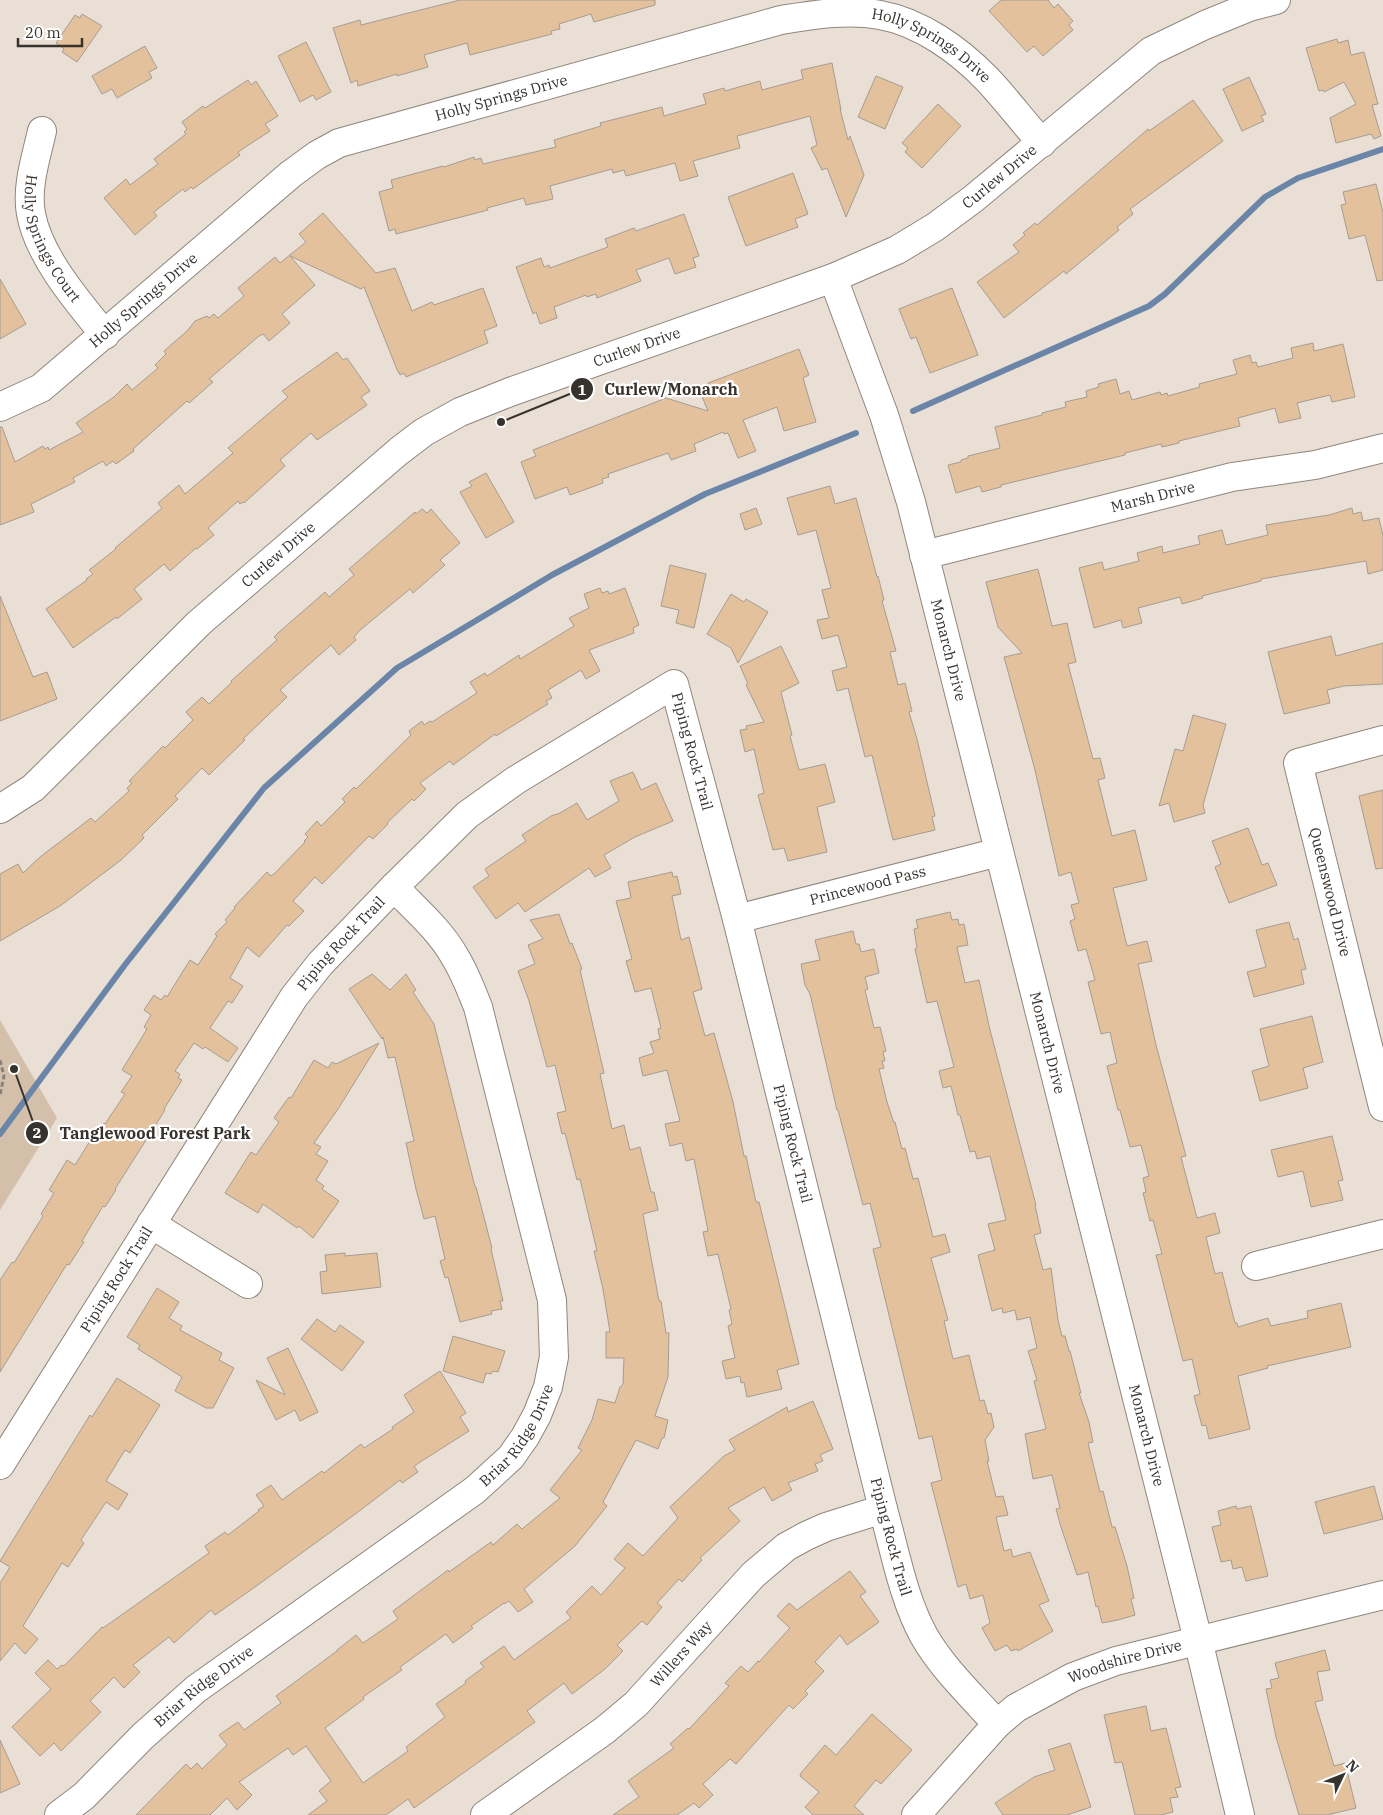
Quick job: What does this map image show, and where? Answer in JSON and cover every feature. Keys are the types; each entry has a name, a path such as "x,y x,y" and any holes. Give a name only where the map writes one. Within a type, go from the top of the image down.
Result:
{"street":[{"name":"Curlew Drive","path":"0,809 33,788 199,623 323,515 424,432 460,412 510,392 833,278 896,250 935,227 974,199 1151,51 1205,25 1249,7 1276,0"},
{"name":"Holly Springs Drive","path":"0,407 41,388 291,174 317,155 338,143 781,20 845,13 881,15 911,25 938,39 964,58 987,79 1042,143"},
{"name":"Holly Springs Court","path":"42,131 30,185 31,214 42,248 72,294 105,335"},
{"name":"Monarch Drive","path":"833,278 884,415 911,502 1198,1640 1240,1815"},
{"name":"Marsh Drive","path":"924,555 1232,477 1315,465 1383,448"},
{"name":"Piping Rock Trail","path":"0,1465 294,997 320,964 467,815 491,797 674,684 737,919 884,1509 908,1596 924,1636 942,1663 997,1724"},
{"name":"Queenswood Drive","path":"1383,740 1298,763 1383,1107"},
{"name":"Princewood Pass","path":"737,919 998,852"},
{"name":"Briar Ridge Drive","path":"59,1815 84,1796 143,1736 196,1689 475,1490 511,1457 538,1414 548,1387 554,1357 552,1300 478,1007 455,955 435,929 394,887"},
{"path":"151,1224 248,1284"},
{"path":"1256,1266 1383,1234"},
{"name":"Willers Way","path":"485,1815 605,1730 636,1704 753,1576 786,1547 826,1527 884,1509"},
{"name":"Woodshire Drive","path":"916,1815 997,1724 1016,1708 1040,1693 1073,1677 1116,1661 1383,1595"}],"path":[{"path":"0,1060 4,1076 0,1094"}],"shaded area":[{"path":"0,1020 57,1118 0,1210"}],"building":[{"path":"460,0 655,0 655,5 594,22 591,14 559,24 560,29 551,31 552,34 470,55 467,43 424,55 428,67 358,86 357,80 351,83 333,28 360,20 361,25"},
{"path":"1001,0 1048,0 1054,8 1058,4 1073,21 1069,25 1073,30 1043,56 1034,46 1027,52 989,11"},
{"path":"82,14 102,26 77,62 62,52 64,49 56,43 75,15 80,18"},
{"path":"1337,39 1338,43 1348,40 1351,55 1364,52 1378,104 1372,105 1381,136 1374,139 1371,134 1336,143 1330,118 1356,104 1344,82 1324,92 1323,90 1319,91 1306,48"},
{"path":"306,42 331,92 316,100 313,95 300,102 278,56"},
{"path":"145,46 157,68 149,72 152,78 117,98 112,89 102,94 92,76"},
{"path":"832,63 840,109 848,140 850,136 864,175 846,217 827,168 822,170 811,148 817,145 810,116 737,136 740,148 693,161 698,176 680,181 675,163 626,176 624,170 613,173 612,169 550,186 553,199 526,205 524,198 487,208 488,210 396,234 395,229 389,231 379,192 393,188 391,180 444,167 474,157 475,160 481,158 483,164 556,147 554,140 601,126 600,123 662,107 664,116 706,104 703,94 724,88 725,91 760,81 762,90 803,79 801,70"},
{"path":"876,76 903,87 885,129 858,117"},
{"path":"1249,77 1266,114 1261,116 1264,121 1242,131 1223,89"},
{"path":"248,80 251,85 256,81 278,116 265,124 270,131 238,152 240,155 193,189 191,187 185,192 183,189 154,212 157,216 135,235 104,198 126,179 130,185 158,164 154,159 186,134 184,132 187,129 182,122 203,106 205,108"},
{"path":"1193,100 1223,141 1130,209 1133,214 1117,227 1119,230 1066,274 1064,271 1004,318 977,282 1019,252 1013,245 1025,235 1023,233 1035,223 1037,225 1148,129 1149,131"},
{"path":"938,104 961,126 922,168 905,152 908,148 902,143"},
{"path":"793,173 808,214 795,219 798,227 746,246 728,197"},
{"path":"1376,184 1383,212 1383,280 1377,281 1365,235 1349,239 1341,205 1346,204 1343,192"},
{"path":"323,213 376,273 395,268 412,311 432,302 434,305 483,288 497,326 484,331 488,343 406,377 404,373 400,375 364,287 361,289 290,256 315,285 282,314 290,323 269,341 263,334 259,336 209,379 213,382 189,403 187,401 133,449 134,451 116,464 113,461 106,466 103,461 73,478 75,482 31,504 34,512 0,525 0,427 2,427 15,462 43,446 45,449 48,447 49,450 83,432 76,423 114,397 127,384 132,390 158,368 155,365 166,354 164,351 187,331 195,321 207,316 209,318 214,314 218,318 244,296 238,288 275,257 280,263 306,242 299,234"},
{"path":"684,214 699,256 693,258 696,267 675,274 669,258 636,270 641,281 597,298 596,294 587,297 586,295 554,307 557,318 540,324 536,312 533,314 516,267 541,258 544,267 549,265 550,268 608,247 605,239 634,228 636,231"},
{"path":"0,279 26,324 0,339"},
{"path":"952,288 978,355 930,373 916,337 911,339 899,309"},
{"path":"1313,343 1314,351 1343,344 1355,397 1332,402 1330,395 1297,403 1301,418 1279,423 1275,408 1238,418 1240,426 1179,441 1179,443 1162,447 1161,444 1125,453 1125,455 1001,485 1001,487 982,492 980,486 956,493 948,465 961,462 961,460 968,458 968,456 1000,448 995,427 1066,407 1065,402 1087,397 1086,391 1099,387 1098,384 1116,379 1120,394 1129,391 1132,400 1160,392 1161,395 1167,393 1168,396 1200,387 1199,384 1237,374 1233,360 1250,355 1252,363 1256,362 1258,367 1293,358 1291,348"},
{"path":"799,349 809,375 803,378 816,422 784,431 777,407 743,420 756,451 738,458 728,433 724,434 723,432 694,444 696,451 671,460 668,453 608,474 609,477 602,479 603,483 570,495 567,487 535,499 521,462 536,456 533,450 666,398 708,411 701,394 711,391 708,383"},
{"path":"337,352 343,360 347,358 370,391 361,397 367,405 317,440 311,433 280,460 285,466 244,503 240,504 238,501 208,528 214,535 170,571 164,564 134,589 142,599 117,619 116,617 73,648 46,609 87,580 93,574 89,570 162,508 158,503 179,485 185,494 233,453 228,448 288,397 282,391"},
{"path":"486,473 514,522 486,538 460,492 472,486 469,482"},
{"path":"830,486 835,504 856,498 878,576 884,600 882,601 896,651 890,652 898,685 905,683 912,711 909,712 935,816 932,817 935,830 893,840 872,755 865,757 848,688 837,691 832,671 847,667 838,635 822,639 817,620 829,618 822,590 831,588 816,530 798,535 787,498"},
{"path":"756,508 762,524 745,530 740,514"},
{"path":"1352,508 1353,514 1361,512 1363,521 1379,518 1383,536 1383,570 1368,574 1366,561 1261,579 1261,581 1202,596 1203,598 1182,604 1180,597 1138,608 1142,623 1123,628 1121,620 1094,628 1079,568 1102,562 1104,570 1139,561 1137,553 1162,546 1163,553 1200,544 1198,536 1222,530 1226,545 1268,535 1266,525 1329,515"},
{"path":"422,509 427,513 431,509 460,543 440,560 445,565 413,593 410,589 359,631 354,637 356,640 339,655 331,645 280,690 287,697 209,775 202,768 175,796 178,799 142,835 144,838 121,860 60,906 0,941 0,874 18,864 23,873 40,857 91,818 95,822 129,791 127,788 132,783 129,781 163,746 165,748 193,720 186,712 202,697 209,704 231,681 277,640 274,637 278,633 325,592 329,597 354,575 349,569 415,512 416,514"},
{"path":"670,565 706,574 694,628 676,623 679,610 661,606"},
{"path":"1038,569 1052,626 1067,623 1076,662 1068,664 1093,759 1100,758 1105,778 1098,780 1112,836 1135,830 1147,880 1113,888 1127,946 1147,941 1152,961 1138,964 1156,1045 1186,1156 1181,1157 1197,1218 1215,1213 1220,1233 1206,1237 1215,1274 1222,1272 1235,1323 1237,1323 1238,1327 1268,1318 1271,1326 1308,1318 1307,1311 1341,1303 1351,1347 1267,1366 1268,1368 1238,1376 1250,1429 1209,1439 1206,1425 1202,1426 1194,1396 1200,1394 1192,1359 1183,1361 1156,1255 1162,1254 1153,1220 1150,1221 1143,1193 1146,1192 1143,1178 1149,1176 1141,1145 1130,1147 1120,1110 1118,1110 1107,1066 1117,1063 1110,1032 1101,1034 1088,982 1095,980 1086,949 1078,951 1070,921 1075,919 1071,905 1079,903 1071,872 1059,876 1035,770 1004,657 1022,653 998,627 986,582"},
{"path":"600,588 602,593 608,591 609,594 625,588 639,625 633,628 634,633 589,650 600,671 586,679 581,670 548,690 552,698 546,701 548,704 496,736 495,734 453,765 450,761 420,783 426,789 414,801 412,799 373,839 369,836 322,884 315,877 293,901 304,911 289,926 287,925 259,957 247,947 230,978 243,986 232,1003 228,1001 210,1028 238,1048 228,1062 205,1047 203,1049 194,1043 175,1071 180,1074 178,1078 182,1080 165,1110 116,1190 105,1207 103,1206 82,1241 84,1242 69,1265 67,1264 0,1372 0,1280 12,1262 14,1263 43,1216 41,1214 54,1193 49,1190 67,1160 75,1165 90,1141 92,1142 125,1094 121,1092 132,1076 122,1070 147,1029 144,1027 151,1015 144,1010 154,995 161,1000 165,995 167,997 190,960 198,965 217,936 215,934 227,922 225,920 234,907 267,872 271,876 275,873 305,842 308,837 305,834 317,821 321,826 345,802 342,799 354,787 356,789 411,735 409,731 422,721 424,725 430,721 432,722 477,693 470,682 485,673 487,676 519,655 520,659 574,626 569,618 589,608 584,594"},
{"path":"731,594 744,602 746,599 768,612 738,663 731,648 707,634"},
{"path":"0,596 33,677 47,672 57,699 0,721"},
{"path":"1331,636 1336,656 1383,643 1383,684 1344,686 1327,690 1330,703 1284,714 1268,652"},
{"path":"781,646 799,683 781,692 799,770 825,764 835,802 817,807 827,852 788,861 784,848 773,850 758,795 764,793 754,749 745,752 740,730 747,729 746,726 764,722 746,685 748,684 740,666"},
{"path":"1193,715 1226,724 1203,805 1205,813 1174,822 1169,803 1159,806 1175,749 1183,751"},
{"path":"633,772 641,790 656,783 673,821 635,837 604,855 611,868 595,877 589,868 525,912 518,903 496,919 473,887 489,876 485,869 526,841 522,835 551,816 577,803 587,820 619,801 610,781"},
{"path":"1383,790 1383,868 1376,869 1359,796"},
{"path":"1248,828 1262,865 1268,863 1277,885 1229,903 1215,867 1221,864 1212,841"},
{"path":"672,872 673,877 677,876 681,894 672,896 681,940 689,937 702,989 693,992 705,1036 714,1033 733,1102 756,1202 759,1202 799,1364 777,1370 782,1389 747,1397 744,1382 741,1383 740,1376 726,1379 722,1361 735,1358 728,1326 732,1324 729,1310 731,1309 718,1254 708,1256 703,1232 708,1231 694,1159 686,1161 682,1143 670,1146 665,1124 680,1121 667,1070 643,1076 639,1058 654,1053 650,1042 660,1039 658,1029 661,1028 651,988 635,992 626,961 632,959 616,901 631,898 628,882"},
{"path":"950,912 952,920 958,919 959,925 964,924 968,945 957,947 965,983 979,980 990,1030 1036,1205 1041,1233 1034,1235 1043,1270 1051,1268 1058,1320 1062,1336 1065,1336 1070,1351 1081,1393 1079,1393 1089,1422 1093,1442 1088,1443 1100,1492 1103,1491 1112,1527 1115,1527 1127,1566 1134,1598 1131,1599 1135,1615 1118,1620 1102,1623 1098,1606 1096,1607 1088,1572 1077,1575 1056,1509 1060,1508 1052,1475 1033,1479 1025,1434 1046,1429 1034,1381 1037,1380 1028,1351 1037,1348 1030,1317 1017,1320 1015,1310 1003,1313 1002,1308 992,1311 978,1255 995,1250 988,1224 1006,1220 990,1156 977,1159 975,1151 970,1152 951,1086 943,1088 939,1071 954,1067 937,1001 927,1003 915,949 917,948 914,929 918,928 916,920"},
{"path":"559,914 582,969 580,970 604,1073 600,1074 612,1129 624,1125 630,1150 640,1147 651,1192 654,1192 658,1210 643,1214 659,1301 661,1301 666,1333 669,1333 668,1377 655,1416 668,1420 664,1438 662,1438 658,1449 636,1440 603,1502 607,1506 575,1546 524,1589 533,1602 518,1612 509,1601 504,1603 471,1626 473,1628 453,1643 446,1634 400,1667 402,1670 363,1697 364,1699 325,1728 363,1783 408,1751 406,1747 445,1717 436,1704 466,1683 465,1681 484,1667 480,1663 504,1646 514,1660 571,1618 566,1612 592,1586 601,1595 625,1568 614,1559 628,1543 643,1556 678,1518 670,1507 724,1456 735,1450 729,1440 787,1407 788,1412 813,1401 833,1449 820,1455 823,1461 815,1464 818,1471 788,1483 792,1490 772,1501 764,1487 728,1508 740,1521 700,1558 702,1560 682,1582 679,1579 657,1603 662,1607 647,1625 642,1621 617,1645 623,1651 605,1669 572,1694 564,1683 527,1711 535,1722 414,1808 408,1799 386,1815 308,1815 327,1801 319,1791 331,1781 306,1746 293,1755 288,1748 239,1782 252,1795 237,1810 227,1798 210,1815 136,1815 186,1764 191,1769 197,1763 202,1769 227,1745 219,1735 238,1722 244,1730 281,1703 276,1696 356,1635 363,1643 398,1619 393,1611 448,1570 449,1572 491,1542 493,1545 517,1524 522,1529 560,1498 550,1490 582,1450 578,1448 592,1420 598,1399 615,1403 620,1387 623,1384 624,1358 606,1358 606,1332 610,1332 594,1251 597,1251 580,1179 577,1180 565,1133 562,1134 557,1113 566,1111 555,1065 547,1067 529,1001 518,971 535,964 528,945 543,939 530,920"},
{"path":"1289,922 1294,940 1298,938 1306,969 1301,970 1304,984 1254,997 1247,972 1266,967 1256,930"},
{"path":"853,931 856,944 859,944 861,952 874,949 879,973 865,977 868,989 865,990 874,1028 880,1027 886,1051 883,1052 885,1061 882,1061 884,1068 879,1069 887,1102 895,1122 902,1149 905,1148 913,1179 918,1178 933,1237 945,1234 950,1252 931,1258 948,1320 944,1321 953,1359 969,1355 980,1401 984,1400 988,1414 991,1413 994,1427 985,1440 989,1461 987,1461 996,1497 1003,1496 1008,1515 996,1517 1004,1551 1011,1549 1013,1557 1030,1552 1049,1601 1039,1605 1053,1631 1018,1651 1017,1649 1011,1651 1007,1645 995,1651 982,1628 990,1623 983,1595 970,1599 966,1584 958,1587 931,1483 942,1480 932,1436 919,1439 873,1249 881,1247 870,1203 863,1205 837,1110 810,994 805,985 801,964 820,960 815,940"},
{"path":"372,974 390,990 406,974 416,990 413,992 434,1024 492,1248 503,1301 500,1301 502,1309 491,1311 492,1314 460,1322 448,1277 445,1278 440,1261 445,1259 435,1216 424,1219 416,1189 406,1143 414,1141 395,1057 388,1058 383,1037 382,1039 349,989"},
{"path":"1312,1016 1323,1062 1303,1068 1308,1088 1260,1101 1252,1071 1269,1066 1260,1029"},
{"path":"379,1043 338,1109 314,1143 321,1147 316,1154 328,1161 316,1180 324,1186 322,1189 339,1201 313,1238 299,1226 297,1228 263,1204 258,1213 225,1193 251,1152 256,1155 279,1122 274,1118 289,1097 291,1098 314,1060 328,1068 332,1062 336,1064"},
{"path":"1332,1136 1343,1180 1338,1181 1343,1200 1311,1207 1303,1171 1278,1177 1271,1150"},
{"path":"345,1253 345,1256 377,1253 381,1287 322,1294 320,1272 327,1271 325,1255"},
{"path":"157,1288 179,1302 169,1318 182,1326 180,1330 222,1353 219,1360 234,1368 213,1408 206,1408 175,1391 182,1377 138,1349 140,1345 127,1337"},
{"path":"317,1319 335,1332 340,1325 364,1342 342,1371 301,1339"},
{"path":"453,1336 505,1351 498,1372 486,1373 483,1383 443,1371"},
{"path":"288,1348 318,1412 300,1421 295,1410 276,1420 256,1380 285,1395 267,1358"},
{"path":"440,1371 466,1413 460,1417 469,1431 414,1466 418,1472 402,1483 400,1480 215,1615 211,1610 174,1643 169,1637 133,1665 140,1672 124,1688 114,1677 90,1701 101,1712 61,1751 54,1743 40,1756 12,1727 51,1689 35,1673 48,1660 57,1669 62,1665 64,1666 102,1627 209,1553 205,1546 225,1532 228,1535 264,1506 256,1495 271,1485 282,1500 322,1471 324,1473 361,1444 364,1448 393,1429 392,1427 414,1412 404,1395"},
{"path":"117,1378 160,1405 130,1453 125,1450 106,1481 128,1494 118,1510 106,1502 81,1540 84,1543 68,1567 62,1563 23,1626 38,1639 25,1654 15,1643 0,1661 0,1583 10,1567 0,1561 90,1415 92,1417"},
{"path":"1374,1486 1383,1519 1324,1534 1315,1502"},
{"path":"1236,1506 1237,1509 1251,1506 1268,1576 1246,1581 1242,1567 1233,1569 1231,1560 1221,1562 1212,1527 1221,1525 1218,1511"},
{"path":"850,1571 866,1592 860,1596 879,1622 847,1645 840,1635 815,1662 824,1671 805,1691 808,1694 793,1709 789,1705 736,1764 730,1759 703,1784 713,1795 699,1808 694,1803 677,1815 613,1815 639,1797 628,1781 674,1748 670,1744 689,1729 729,1686 725,1683 741,1666 748,1672 790,1628 777,1616 789,1603 797,1610"},
{"path":"1325,1650 1330,1670 1317,1672 1323,1700 1315,1702 1334,1766 1345,1763 1356,1808 1327,1815 1299,1815 1276,1737 1266,1689 1272,1688 1270,1680 1279,1678 1275,1663"},
{"path":"1146,1706 1151,1731 1166,1728 1181,1787 1175,1788 1178,1797 1170,1798 1173,1812 1161,1815 1135,1815 1122,1762 1115,1763 1104,1715"},
{"path":"872,1714 912,1750 881,1784 876,1780 854,1806 864,1815 813,1815 805,1807 819,1792 800,1776 801,1773 825,1745 836,1755"},
{"path":"0,1740 20,1784 0,1793"},
{"path":"1070,1743 1091,1807 1067,1815 1003,1815 995,1803 1034,1777 1055,1770 1048,1750"}],"waterway":[{"path":"913,411 1149,306 1165,294 1265,197 1298,178 1383,149"},
{"path":"0,1134 124,966 264,788 397,668 552,575 705,494 856,433"}],"place":[{"name":"Curlew/Monarch","path":"501,422"},
{"name":"Tanglewood Forest Park","path":"14,1069"}]}
